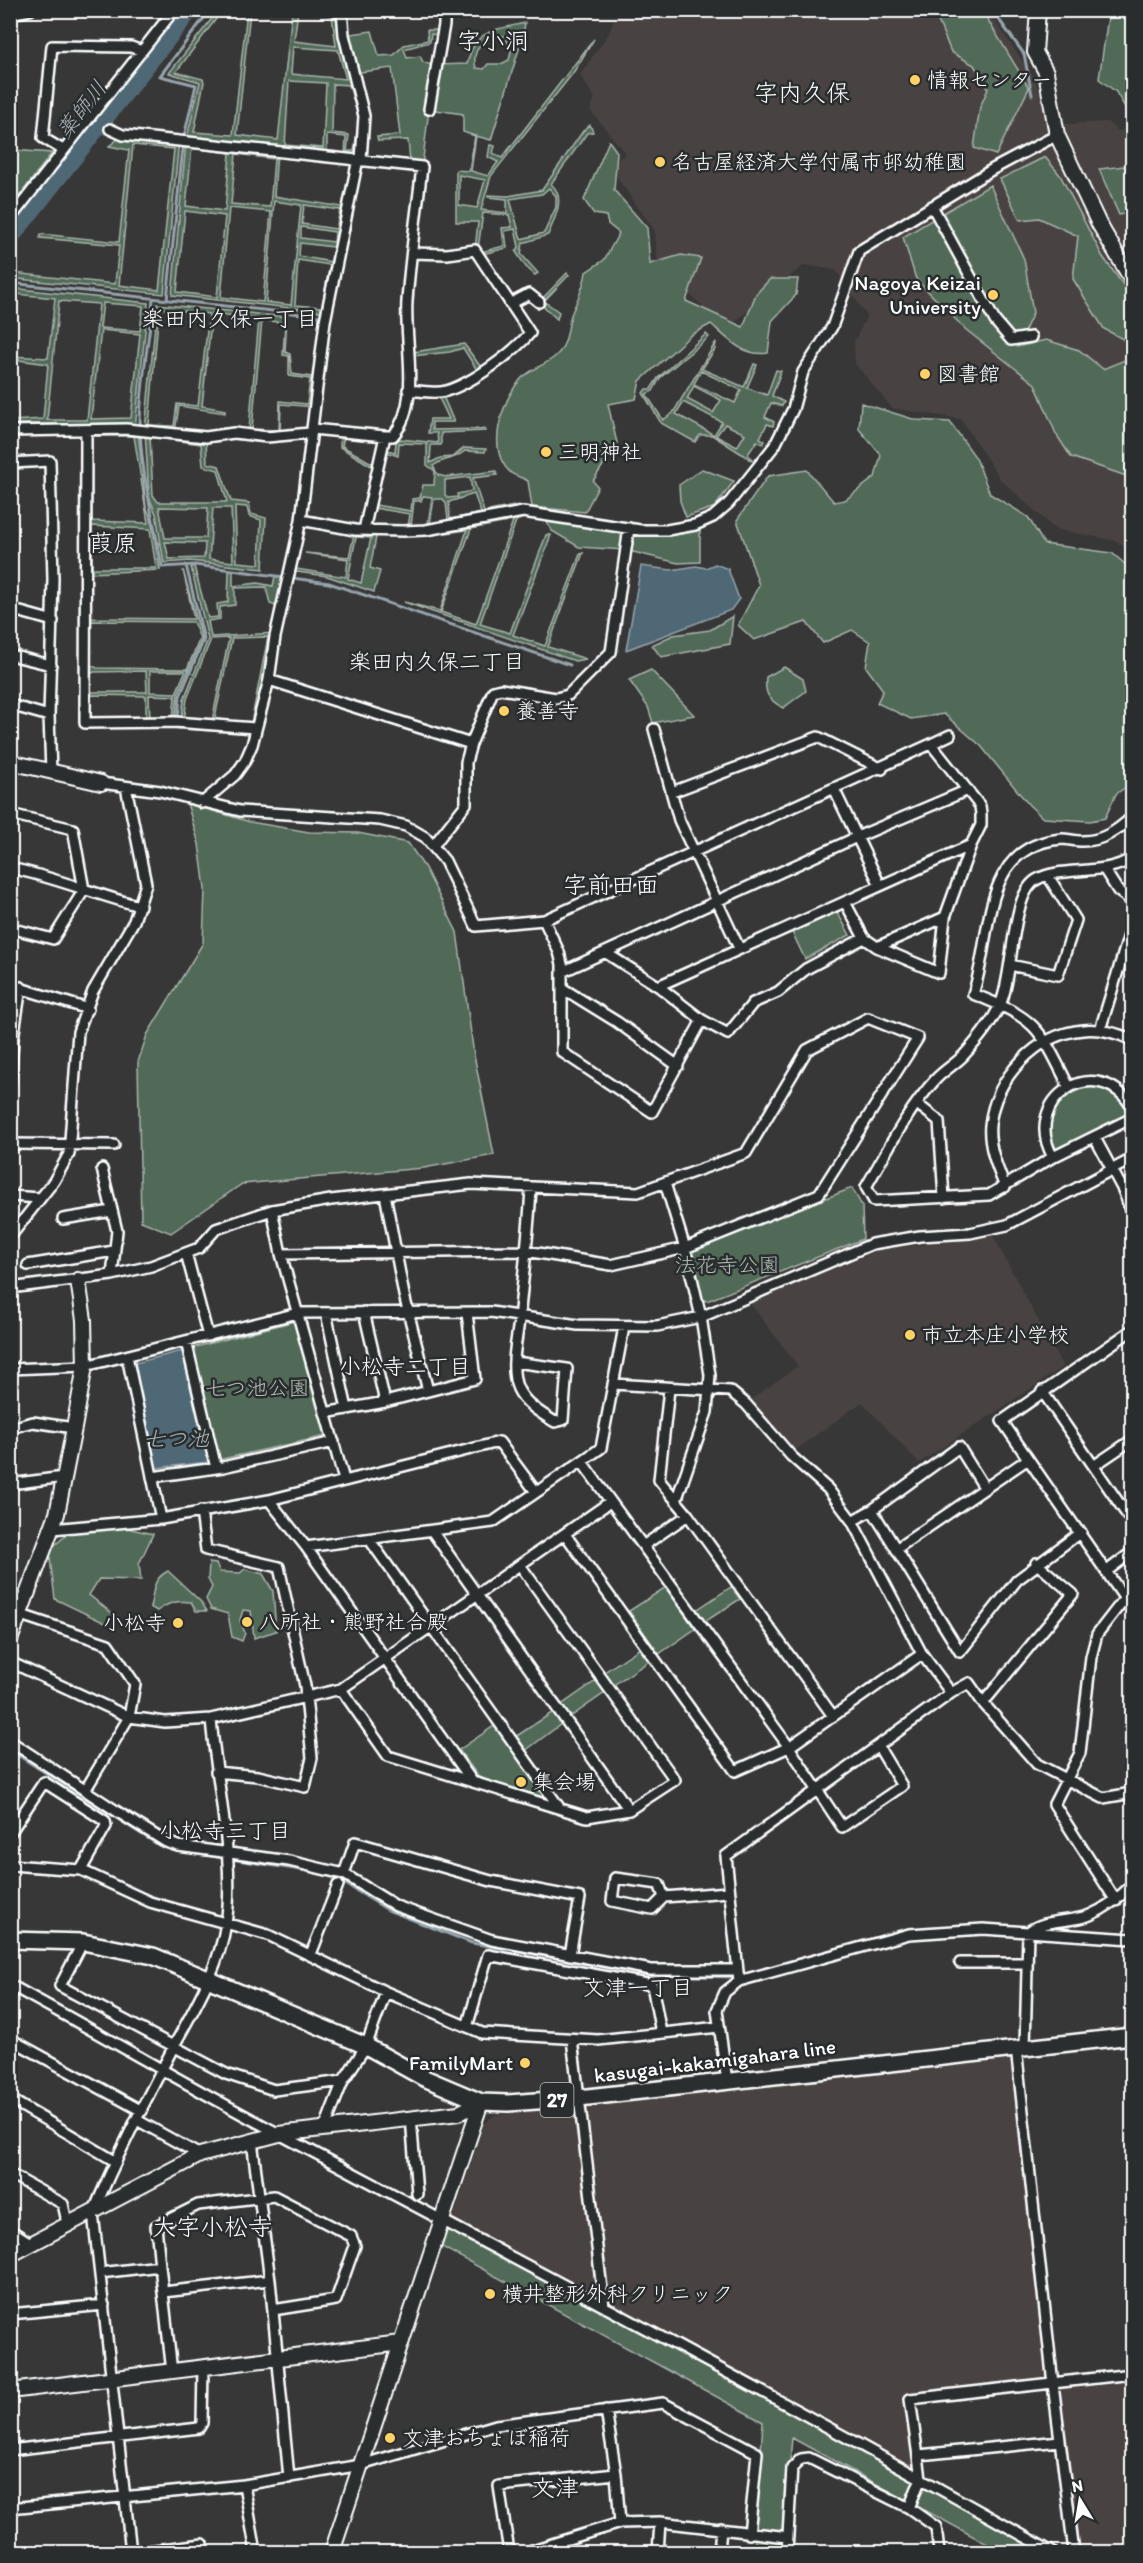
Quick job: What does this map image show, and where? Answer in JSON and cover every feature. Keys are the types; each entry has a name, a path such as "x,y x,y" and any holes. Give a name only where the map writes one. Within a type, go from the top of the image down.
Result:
{"main road":[{"name":"kasugai-kakamigahara line","path":"10,1940 83,1942 153,1956 211,1978 366,2046 422,2077 481,2102 508,2103 579,2098 1132,2036"}],"street":[{"path":"10,14 30,10"},
{"path":"10,219 63,150 93,117 174,10"},
{"path":"202,803 240,768 252,745 269,680 275,637 301,520 326,321 360,160 364,116 344,35 342,10"},
{"path":"429,109 444,25 444,10"},
{"path":"1038,10 1035,52 1046,72 1057,135 1099,224 1132,280"},
{"path":"63,150 43,138 52,46 131,47 142,51"},
{"path":"10,431 138,430 206,437 234,433 267,436 311,431 393,436 404,423 408,390 405,319 422,167 123,135 110,129"},
{"path":"301,520 364,530 426,530 523,512 629,528 667,530 695,525 713,517 729,503 775,445 789,418 803,382 803,372 832,327 859,252 993,169 1057,135"},
{"path":"932,206 995,321 1011,340 1031,337"},
{"path":"408,390 445,392 470,380 519,346 530,333 475,250 447,254 412,253"},
{"path":"510,304 529,294 539,302"},
{"path":"86,432 85,723 175,722 255,728"},
{"path":"364,530 385,436"},
{"path":"10,463 50,461 53,621 49,716 51,772"},
{"path":"433,846 466,804 466,762 493,691 501,689 556,698 568,695 611,652 629,528"},
{"path":"10,609 53,621"},
{"path":"10,656 51,665"},
{"path":"269,680 471,744"},
{"path":"10,705 49,716"},
{"path":"654,729 679,820 739,948"},
{"path":"10,762 101,783 160,791 240,811 342,820 380,820 417,831 433,846 453,874 460,897 476,926 544,920 882,769 950,735"},
{"path":"672,792 818,737 882,769"},
{"path":"845,902 864,938 877,947 939,973 945,917 971,844 981,825 981,814 980,806 931,744"},
{"path":"10,1237 63,1167 71,1144 75,1047 78,1032 93,991 134,921 146,884 126,787"},
{"path":"834,789 880,885"},
{"path":"562,972 857,837 968,790"},
{"path":"10,814 73,829 84,890 53,939 10,928"},
{"path":"1069,1087 1047,1042 1034,1024 1000,1005 973,994 984,954 992,899 1008,867 1024,849 1063,839 1100,839 1132,817"},
{"path":"658,986 971,844"},
{"path":"1132,858 1104,869 1048,876 1034,881 1022,898 1000,1005 963,1056 936,1079 917,1104 866,1187 874,1200 989,1195 1053,1158 1132,1118"},
{"path":"10,868 35,873 140,906"},
{"path":"1104,869 1118,891 1132,901"},
{"path":"1010,965 1058,975 1076,920 1048,876"},
{"path":"877,947 945,917"},
{"path":"544,920 559,952 562,972 562,1052 652,1112 702,1020"},
{"path":"1100,1030 1132,925"},
{"path":"606,953 658,986 702,1020 728,1034 753,1003 778,992 806,969 864,938"},
{"path":"10,985 88,1009"},
{"path":"10,1086 13,1039 21,987"},
{"path":"562,988 617,1022 678,1066"},
{"path":"10,1288 112,1275 151,1266 200,1248 216,1229 272,1210 471,1184 638,1192 746,1153 807,1050 868,1018 918,1038 819,1194 685,1248 611,1265 526,1251 281,1254"},
{"path":"1005,1187 991,1144 990,1125 994,1106 1012,1070 1027,1055 1047,1042 1082,1030 1100,1030 1132,1040"},
{"path":"1053,1158 1047,1148 1043,1125 1055,1099 1069,1087 1092,1081 1104,1083 1122,1093 1132,1107"},
{"path":"917,1104 939,1120 944,1198"},
{"path":"1095,1138 1113,1169 1132,1215"},
{"path":"10,1144 114,1145"},
{"path":"10,1369 86,1366 298,1314 467,1313 519,1316 578,1325 657,1326 701,1317 872,1244 920,1236 970,1233 1007,1225 1132,1159"},
{"path":"102,1169 117,1231 112,1275"},
{"path":"665,1183 685,1248 701,1317 711,1391 707,1412 676,1500"},
{"path":"515,1362 567,1369 562,1420 555,1422 538,1412 519,1390 514,1376 515,1362 519,1316 526,1251 531,1187"},
{"path":"385,1194 396,1253 428,1391"},
{"path":"10,1196 40,1198"},
{"path":"272,1210 281,1254 344,1480"},
{"path":"63,1220 112,1211"},
{"path":"28,1265 114,1251"},
{"path":"186,1253 208,1336"},
{"path":"12,1632 52,1529 86,1366 84,1320 78,1280"},
{"path":"364,1312 385,1402"},
{"path":"326,1313 347,1409"},
{"path":"325,1413 385,1402 474,1379 467,1313"},
{"path":"306,1546 493,1522 582,1462 601,1448 624,1327"},
{"path":"1132,1330 1042,1390 1002,1421 1081,1532 1132,1609"},
{"path":"186,1341 216,1468"},
{"path":"127,1356 161,1519"},
{"path":"613,1384 730,1391 746,1404 791,1456 828,1490 852,1521 921,1654 951,1692"},
{"path":"669,1389 659,1480 688,1515 833,1716"},
{"path":"1042,1390 1132,1522"},
{"path":"10,1428 33,1422 74,1428"},
{"path":"1095,1465 1132,1440"},
{"path":"152,1477 216,1468 334,1442"},
{"path":"52,1529 161,1519 269,1500 499,1442 536,1492"},
{"path":"852,1521 872,1510 958,1447 984,1487"},
{"path":"896,1549 1028,1459"},
{"path":"582,1462 789,1747 842,1827 902,1786 878,1746"},
{"path":"10,1484 64,1477"},
{"path":"269,1500 306,1546 472,1781"},
{"path":"10,1662 129,1717 165,1722 211,1719 341,1689 610,1502"},
{"path":"872,1510 960,1652 990,1610 1017,1580 1036,1563 1081,1532"},
{"path":"201,1511 206,1550 279,1567 305,1697 312,1758 305,1787 258,1776 216,1772"},
{"path":"643,1546 688,1515"},
{"path":"432,1531 629,1810"},
{"path":"565,1534 735,1771 789,1747 921,1654"},
{"path":"369,1539 559,1807"},
{"path":"1107,1571 1132,1552"},
{"path":"983,1703 1073,1594 1036,1563"},
{"path":"341,1689 388,1756 587,1817 629,1810 675,1780 520,1565"},
{"path":"10,1590 21,1612 108,1644 135,1683 129,1717 86,1789"},
{"path":"1116,1901 1054,1804 1080,1753 1091,1657 1097,1634 1125,1598"},
{"path":"739,1981 736,1970 726,1856 951,1692 969,1683 983,1703 1037,1764 1103,1798 1132,1793"},
{"path":"131,2553 93,2213 115,2161 211,1978 226,1923 229,1891 227,1853 211,1719"},
{"path":"10,1741 166,1842 289,1861 344,1874 396,1906 467,1933 651,1970 736,1970"},
{"path":"12,1828 44,1782 105,1821 106,1826 81,1870"},
{"path":"344,1874 355,1842 491,1881 580,1898 570,1955"},
{"path":"10,1865 81,1870 150,1902 268,1935 386,1992 482,2033 598,2040 719,2027"},
{"path":"664,1897 659,1884 615,1878 612,1901 652,1909 664,1897 728,1892"},
{"path":"311,1954 338,1885"},
{"path":"1028,1932 1037,1925 1089,1915 1116,1901 1132,1885"},
{"path":"727,2081 717,2010 725,1992 739,1981 909,1934 983,1929 1132,1939"},
{"path":"1028,1932 1020,2048 1053,2384 1074,2553"},
{"path":"83,1942 60,1986 226,2073 274,2090 343,2080"},
{"path":"467,2028 488,1955 652,1985 661,2033"},
{"path":"960,1963 1027,1963"},
{"path":"10,1985 279,2134 444,2219 921,2478 1052,2553"},
{"path":"325,2127 343,2080 366,2046 386,1992"},
{"path":"10,2039 200,2155"},
{"path":"572,2039 604,2306"},
{"path":"10,2099 115,2161"},
{"path":"10,2255 200,2155 279,2134 459,2113 481,2102"},
{"path":"332,2553 481,2102"},
{"path":"411,2117 417,2194"},
{"path":"252,2141 270,2280 289,2478"},
{"path":"10,2174 63,2204 68,2226"},
{"path":"172,2372 155,2229 159,2224 198,2205 278,2197 351,2236 356,2246 336,2301 273,2310"},
{"path":"10,2230 32,2244"},
{"path":"100,2273 160,2266"},
{"path":"163,2292 270,2280"},
{"path":"10,2314 104,2305"},
{"path":"10,2391 401,2343"},
{"path":"10,2450 199,2428 202,2423 203,2368"},
{"path":"909,2508 921,2478 910,2399 1132,2373"},
{"path":"10,2508 244,2485 289,2478 362,2465 495,2425 663,2403 757,2453 749,2534"},
{"path":"606,2410 616,2474 620,2523"},
{"path":"919,2455 1060,2441"},
{"path":"787,2553 792,2468 801,2459 809,2458 909,2508 936,2527 939,2553"},
{"path":"509,2553 499,2486 616,2474"},
{"path":"244,2485 256,2553"},
{"path":"526,2553 620,2523 660,2522 788,2537"},
{"path":"658,2553 660,2522"},
{"path":"719,2553 721,2528"},
{"path":"138,2553 203,2544"}],"shaded area":[{"name":"Nagoya Keizai University","path":"617,11 988,11 1035,79 1049,125 1107,122 1118,131 1132,129 1132,554 1117,541 1055,529 1000,479 961,419 892,408 855,364 854,342 867,316 836,270 804,265 726,329 670,275 657,258 655,231 609,166 626,154 590,110 595,98 580,75 609,33"},
{"name":"市立本庄小学校","path":"993,1236 1063,1367 919,1463 862,1402 794,1451 750,1400 798,1366 750,1303 879,1250"},
{"path":"1011,2058 1014,2061 1048,2379 911,2395 918,2474 453,2219 484,2124 495,2115"},
{"path":"1132,2374 1132,2552 1078,2552 1058,2387"}],"green space":[{"path":"1109,10 1132,11 1132,119 1116,92 1099,79"},
{"path":"218,11 222,11 176,72 203,79 204,82 194,132 233,135 247,11 250,11 237,135 278,140 292,11 298,11 294,41 336,46 332,16 307,11 342,14 344,35 372,31 379,56 394,55 404,45 428,40 427,30 443,30 436,65 467,64 475,44 481,37 495,30 525,23 491,140 476,136 471,171 488,176 498,162 488,157 490,145 495,146 493,153 502,158 594,39 573,73 491,176 481,210 507,213 507,199 488,197 488,195 508,196 542,190 583,131 590,125 593,132 587,133 551,184 556,189 559,202 548,235 523,243 521,254 538,273 535,275 526,267 516,252 519,247 515,229 505,231 507,248 479,255 475,250 478,222 456,222 456,170 469,171 475,136 463,132 463,114 429,109 422,167 383,163 383,157 410,161 408,140 378,141 377,137 400,135 392,68 353,73 364,116 361,160 345,158 346,137 327,135 327,156 277,151 274,196 349,208 327,312 172,295 186,142 200,82 169,73","holes":["431,34 437,35 431,65 423,62 420,56 407,58 404,49 430,42","488,36 507,36 507,44 512,47 509,60 501,64 488,64 484,69 476,68 475,54","293,47 338,50 346,79 291,74","289,81 326,83 323,148 285,145","333,84 349,85 359,120 354,151 347,151 349,135 332,133","192,148 230,153 225,211 186,206","236,154 274,159 270,207 231,204","459,175 485,180 477,208 459,205","549,188 556,196 556,207 544,233 521,239 510,199 542,194","274,201 301,205 291,305 266,302","304,205 340,210 336,229 302,224","229,208 271,212 263,302 221,297","185,211 225,216 217,297 177,292","483,213 509,215 512,227 502,228 504,246 481,252 478,249","301,227 335,232 334,242 301,238","300,243 333,247 331,262 299,256","298,260 330,265 322,307 295,305"]},
{"path":"934,11 986,11 989,22 1029,88 996,155 974,148 980,107 988,89 974,65 951,52"},
{"path":"123,135 179,141 164,294 18,279 11,275 13,273 115,284 119,245 40,238 41,234 119,242 129,150 109,146","holes":["133,145 174,149 159,290 119,285"]},
{"path":"609,141 617,152 614,190 647,228 650,264 681,255 701,258 686,301 743,327 756,294 770,279 798,279 796,295 772,321 768,353 759,354 743,350 711,324 691,335 640,381 636,399 608,404 617,443 593,481 598,487 585,512 532,507 528,481 511,473 503,463 499,452 499,426 507,400 520,380 560,352 586,272 604,260 619,233 608,224 606,216 594,214 584,200"},
{"path":"10,150 52,153 11,207"},
{"path":"1045,157 1060,175 1103,257 1132,297 1132,344 1104,329 1073,279 1078,236 1039,218 1020,220 1000,179"},
{"path":"1124,166 1132,171 1132,212 1119,215 1099,169"},
{"path":"990,185 1024,259 1033,313 1017,347 1046,340 1079,350 1103,369 1132,357 1132,478 1071,457 1056,434 1035,384 965,329 916,279 903,237"},
{"path":"567,273 569,275 544,301 559,312 557,319 539,302"},
{"path":"11,288 148,303 135,429 138,430 146,507 151,518 160,570 90,573 91,618 194,619 183,570 202,639 178,694 175,722 85,723 85,424 11,424 11,421 43,419 48,364 11,359 10,356 48,358 55,298 16,294 11,339","holes":["59,301 99,304 87,420 47,420","103,303 143,306 140,331 100,328","101,330 140,334 131,418 91,419","91,436 134,436 148,523 92,521","92,526 150,529 156,568 92,568","91,621 193,622 200,638 187,669 97,668 91,665","146,671 147,692 91,692 91,674 94,672","150,671 185,671 176,693 150,692","91,695 146,696 146,719 91,719","149,695 175,696 173,719 150,719"]},
{"path":"157,304 287,317 285,352 290,354 292,374 318,378 314,407 281,404 280,435 221,435 222,428 249,429 259,319 212,313 202,406 225,410 225,413 179,406 175,432 206,437 207,463 219,466 231,501 249,503 251,514 266,518 263,569 190,561 164,563 156,514 149,497 145,430","holes":["159,308 209,314 198,406 177,404 174,426 149,425","262,320 285,323 283,355 289,356 289,376 310,379 307,404 280,401 279,430 252,429","150,437 201,444 203,466 218,470 227,502 158,502 153,495","235,506 247,507 249,516 261,520 259,564 237,562","159,507 208,508 206,538 165,538","213,508 231,508 233,562 209,559","165,542 205,543 204,558 169,559"]},
{"path":"706,334 709,337 660,378 653,391 646,394 663,420 673,413 716,342 715,349 702,369 744,387 754,364 757,365 747,388 767,395 776,370 781,371 772,396 784,402 782,406 771,403 765,417 774,422 773,426 767,424 760,438 765,441 763,444 757,441 748,454 753,461 712,435 700,435 695,442 661,423 643,393 646,389 651,389 658,378","holes":["701,371 741,390 735,403 694,384","694,386 721,400 713,413 687,399","683,402 722,422 714,435 676,414","725,424 745,434 737,447 716,436"]},
{"path":"464,344 483,370 491,372 462,390 443,396 454,422 432,422 432,430 485,429 486,431 441,433 441,445 431,445 430,463 440,458 453,457 464,448 486,449 485,452 465,451 456,457 433,466 438,475 446,477 496,471 497,475 473,478 484,512 519,505 521,512 640,530 695,525 700,528 700,562 678,563 625,550 579,547 552,531 544,518 525,517 516,521 480,624 510,633 546,535 551,535 513,635 545,646 580,554 583,553 548,647 586,659 575,661 404,602 440,611 467,530 426,536 426,531 377,532 370,568 380,571 374,592 327,576 290,571 294,551 300,552 296,569 346,577 348,559 305,553 349,557 355,530 364,530 370,504 411,511 412,499 420,498 423,485 434,485 435,471 427,465 427,444 399,443 398,456 383,451 378,470 340,447 341,431 385,436 403,423 408,353","holes":["463,348 477,370 444,388 412,387 412,356 450,352","412,395 438,396 449,419 430,419 428,433 437,433 438,443 400,439 396,442 395,452 387,450 390,440 406,429","344,436 378,441 375,465 342,446","470,477 472,491 457,494 458,497 448,498 445,495 445,480","474,494 481,513 450,519 449,502","423,496 432,497 428,524 411,526 414,501 421,501","434,499 443,499 446,503 448,520 430,524","374,508 410,514 408,527 371,527","513,521 476,624 441,612 471,529","356,537 371,538 361,583 348,579"]},
{"path":"861,403 916,420 950,422 976,458 990,494 1028,517 1044,544 1112,553 1132,570 1132,761 1130,761 1132,783 1116,794 1105,818 1090,821 1043,818 1029,805 981,746 944,714 911,719 877,703 883,690 866,667 870,642 852,630 823,643 806,622 754,640 738,625 759,585 737,520 768,476 807,470 834,502 845,500 875,477 881,455 859,429"},
{"path":"702,469 734,481 715,507 686,517 680,501 679,485"},
{"path":"194,566 208,618 218,617 217,604 228,602 229,570 233,572 233,586 258,583 273,586 275,576 289,581 282,608 270,604 266,587 235,588 235,605 220,607 220,619 208,621 211,637 276,633 256,724 181,723 184,699 208,639 191,567","holes":["268,637 251,723 214,722 232,638","229,638 212,721 184,720 187,699 211,639"]},
{"path":"733,616 730,644 661,657 652,645 673,635 710,630"},
{"path":"784,667 803,679 806,691 783,708 768,696 766,677"},
{"path":"651,670 694,715 653,723 648,707 629,680"},
{"path":"187,803 250,822 309,832 358,833 408,843 425,868 457,932 474,1055 494,1155 424,1168 242,1184 171,1233 141,1221 138,1062 147,1035 203,943 205,889 199,844"},
{"path":"836,910 850,935 805,959 791,930"},
{"path":"1103,1085 1126,1102 1132,1116 1054,1154 1050,1146 1049,1131 1050,1119 1058,1102 1072,1091"},
{"name":"法花寺公園","path":"852,1188 862,1206 863,1239 707,1301 703,1300 691,1251"},
{"name":"七つ池公園","path":"295,1321 326,1436 218,1460 192,1348"},
{"path":"118,1526 153,1534 139,1564 141,1580 99,1579 89,1595 117,1617 105,1623 55,1599 49,1550 71,1531"},
{"path":"209,1563 216,1564 220,1572 240,1573 245,1569 263,1574 273,1591 276,1631 254,1638 251,1611 243,1610 240,1620 245,1633 242,1641 232,1637 228,1614 211,1609 206,1599 212,1587 208,1579"},
{"path":"168,1571 201,1602 207,1611 196,1611 191,1602 186,1601 173,1603 157,1611 150,1607 156,1582"},
{"path":"666,1587 695,1629 659,1654 629,1611"},
{"path":"731,1587 740,1599 703,1623 695,1611"},
{"path":"640,1648 649,1661 612,1686 603,1673"},
{"path":"597,1680 606,1692 569,1718 560,1706"},
{"path":"553,1712 561,1724 525,1751 515,1737"},
{"path":"494,1726 549,1800 480,1779 459,1750"},
{"path":"449,2218 755,2383 1057,2552 1002,2552 792,2438 782,2552 754,2552 763,2422 440,2246"}],"water":[{"path":"715,564 728,569 739,599 731,610 626,650 641,566 671,570 696,566 706,568"},
{"name":"七つ池","path":"182,1351 208,1462 156,1468 135,1363"}],"waterway":[{"path":"10,19 27,17 38,10"},
{"name":"薬師川","path":"10,238 190,10"},
{"path":"184,137 196,85 160,76 210,10"},
{"path":"997,10 1000,21 1024,54 1032,95"},
{"path":"167,300 183,147"},
{"path":"10,283 320,316"},
{"path":"153,299 140,422 145,477 162,567 195,565 329,583 570,665"},
{"path":"186,565 204,639 180,696 177,728 245,732"},
{"path":"10,1750 157,1844 173,1850 307,1871 336,1878 388,1910 472,1943 647,1975 736,1977"},
{"path":"780,1965 906,1930"}],"place":[{"name":"情報センター","path":"915,80"},
{"name":"名古屋経済大学付属市邨幼稚園","path":"660,162"},
{"name":"Nagoya Keizai University","path":"993,295"},
{"name":"図書館","path":"925,374"},
{"name":"三明神社","path":"546,452"},
{"name":"養善寺","path":"504,711"},
{"name":"市立本庄小学校","path":"910,1335"},
{"name":"八所社・熊野社合殿","path":"247,1622"},
{"name":"小松寺","path":"178,1623"},
{"name":"集会場","path":"521,1782"},
{"name":"FamilyMart","path":"525,2063"},
{"name":"横井整形外科クリニック","path":"490,2294"},
{"name":"文津おちょぼ稲荷","path":"390,2438"}],"district":[{"name":"字小洞","path":"493,41"},
{"name":"字内久保","path":"802,93"},
{"name":"楽田内久保一丁目","path":"230,318"},
{"name":"葭原","path":"113,543"},
{"name":"楽田内久保二丁目","path":"437,661"},
{"name":"字前田面","path":"611,885"},
{"name":"小松寺二丁目","path":"405,1366"},
{"name":"小松寺三丁目","path":"225,1830"},
{"name":"文津一丁目","path":"638,1987"},
{"name":"大字小松寺","path":"212,2227"},
{"name":"文津","path":"555,2488"}]}
